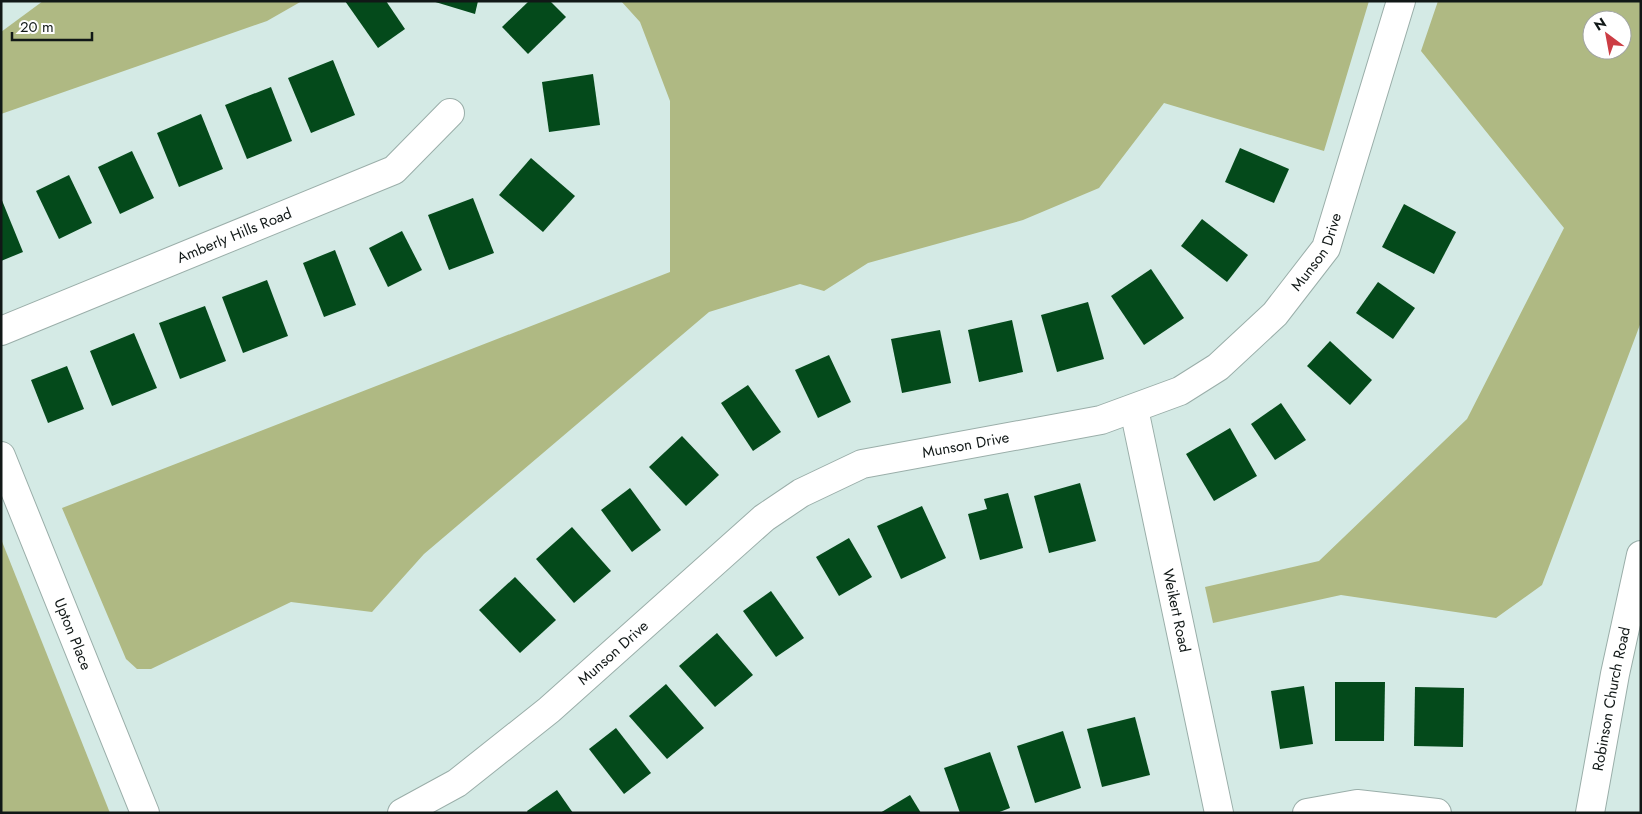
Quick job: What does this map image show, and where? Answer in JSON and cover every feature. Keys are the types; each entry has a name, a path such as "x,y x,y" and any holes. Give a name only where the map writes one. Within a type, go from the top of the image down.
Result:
{"street":[{"name":"Munson Drive","path":"402,813 457,783 541,716 764,518 802,493 862,464 1101,420 1180,391 1218,367 1275,314 1326,248 1401,1"},
{"name":"Amberly Hills Road","path":"1,331 394,170 450,114"},
{"name":"Weikert Road","path":"1134,409 1219,813"},
{"name":"Upton Place","path":"1,456 145,813"},
{"name":"Robinson Church Road","path":"1590,813 1615,674 1641,555"},
{"path":"1307,813 1357,804 1437,813"}],"green space":[{"path":"43,1 302,1 267,21 1,114 1,32"},
{"path":"621,1 1369,1 1324,151 1164,103 1099,188 1023,220 868,263 824,291 800,284 709,312 424,554 372,612 291,602 151,669 137,669 126,659 62,508 670,272 670,101 640,22"},
{"path":"1438,1 1641,1 1641,322 1542,585 1496,618 1341,595 1213,623 1205,587 1319,561 1467,419 1564,228 1421,51"},
{"path":"1,539 110,813 1,813"}],"building":[{"path":"345,1 386,1 405,29 378,48"},
{"path":"432,1 478,1 475,14"},
{"path":"529,1 550,1 566,17 528,54 502,27"},
{"path":"333,60 355,115 311,133 288,78"},
{"path":"593,74 600,125 549,132 542,82"},
{"path":"271,87 292,141 247,159 225,105"},
{"path":"201,114 223,169 179,187 157,133"},
{"path":"1240,148 1289,169 1274,203 1225,182"},
{"path":"132,151 154,198 120,214 98,167"},
{"path":"531,158 575,196 543,232 499,195"},
{"path":"69,175 92,223 59,239 36,191"},
{"path":"1,198 23,252 1,261"},
{"path":"473,198 494,253 449,270 428,215"},
{"path":"1404,204 1456,232 1434,274 1382,247"},
{"path":"1202,219 1248,255 1227,282 1181,246"},
{"path":"402,231 422,270 388,287 369,248"},
{"path":"335,250 356,305 324,317 303,263"},
{"path":"1151,269 1184,318 1144,345 1111,296"},
{"path":"267,280 288,336 243,353 222,297"},
{"path":"1378,282 1415,308 1393,339 1356,313"},
{"path":"1088,302 1104,359 1057,372 1041,315"},
{"path":"205,306 226,361 180,379 159,323"},
{"path":"1012,320 1023,372 979,382 968,330"},
{"path":"940,330 951,383 902,393 891,339"},
{"path":"134,333 157,388 112,406 90,351"},
{"path":"1330,341 1372,380 1350,405 1307,366"},
{"path":"829,355 851,402 818,418 795,370"},
{"path":"67,366 84,409 48,423 31,380"},
{"path":"748,385 781,432 753,451 721,403"},
{"path":"1281,403 1306,440 1275,460 1251,424"},
{"path":"1230,428 1257,476 1214,501 1186,454"},
{"path":"682,436 719,475 686,506 649,467"},
{"path":"1080,483 1096,541 1049,553 1034,496"},
{"path":"630,488 661,530 632,552 601,510"},
{"path":"1008,493 1023,548 980,560 968,514 987,509 984,499"},
{"path":"922,506 946,558 901,579 877,526"},
{"path":"572,527 611,571 574,603 536,559"},
{"path":"849,538 872,577 839,596 816,557"},
{"path":"515,577 556,620 520,653 479,610"},
{"path":"771,591 804,638 776,657 743,611"},
{"path":"717,633 753,675 715,707 679,666"},
{"path":"1335,682 1385,682 1384,741 1335,741"},
{"path":"666,684 704,728 667,759 629,716"},
{"path":"1304,686 1313,744 1280,749 1271,691"},
{"path":"1415,687 1464,688 1463,747 1414,746"},
{"path":"1135,717 1150,775 1102,787 1087,729"},
{"path":"616,728 651,773 624,794 589,749"},
{"path":"1063,731 1081,788 1035,803 1017,746"},
{"path":"990,752 1010,808 997,813 960,813 944,768"},
{"path":"557,790 573,813 528,813 527,811"},
{"path":"910,795 921,813 880,813"}]}
